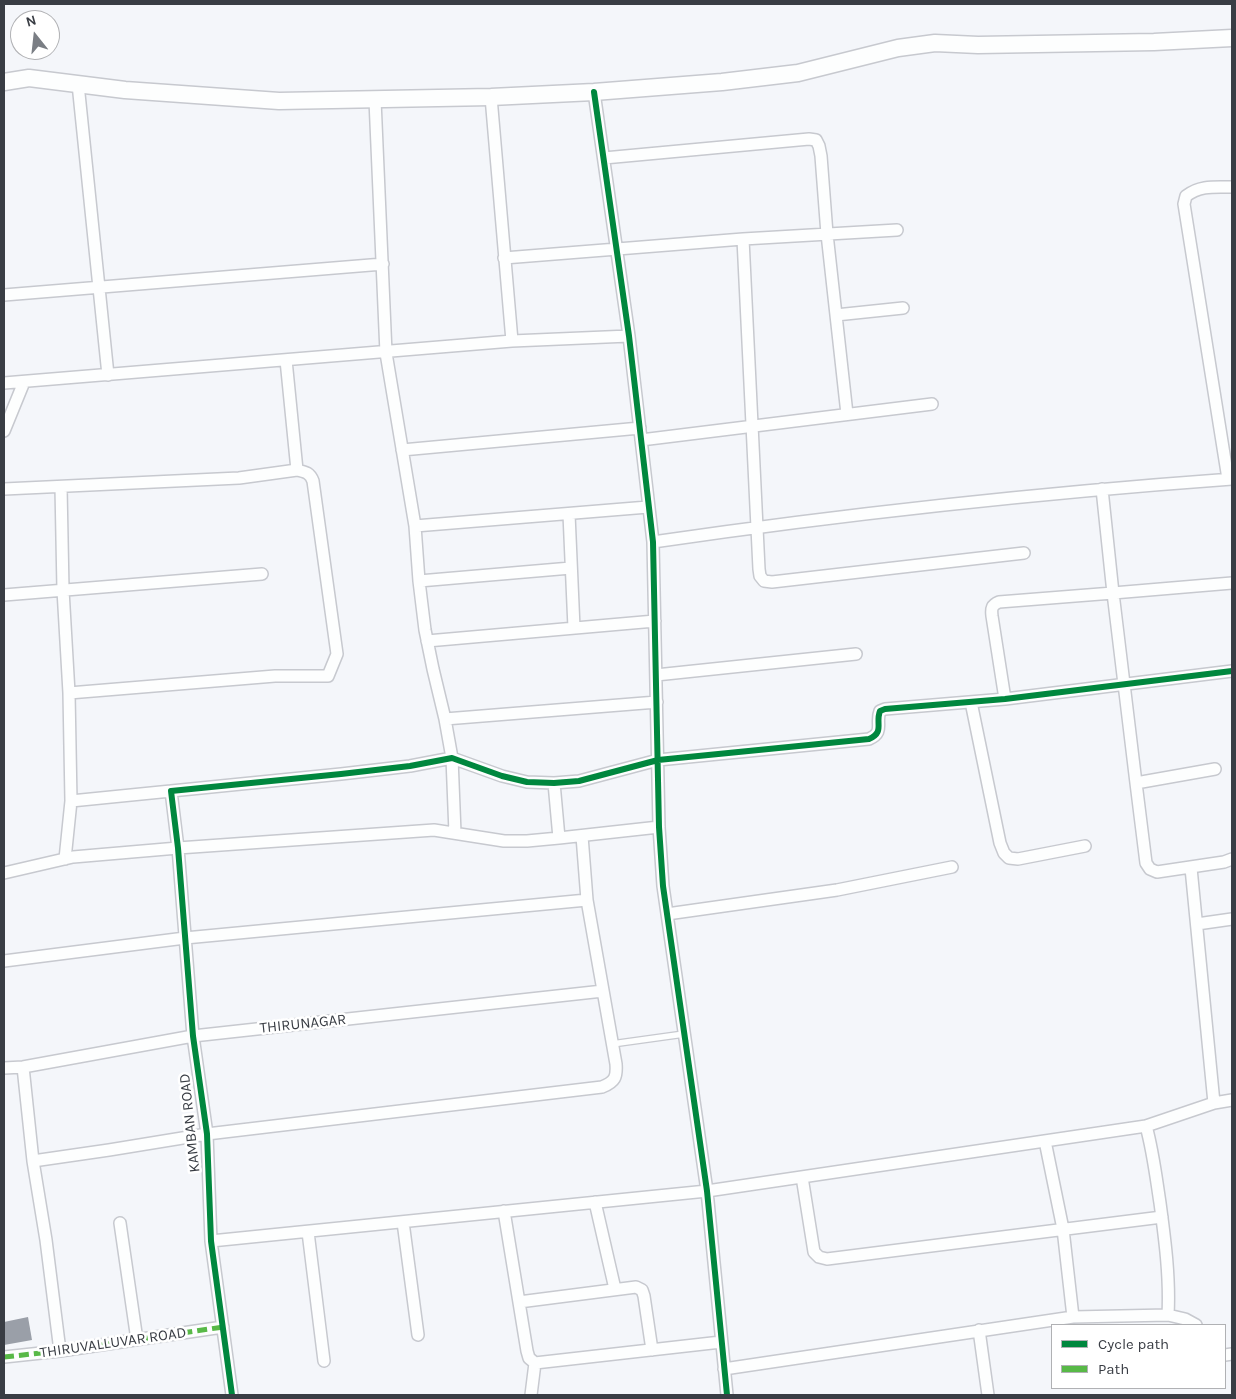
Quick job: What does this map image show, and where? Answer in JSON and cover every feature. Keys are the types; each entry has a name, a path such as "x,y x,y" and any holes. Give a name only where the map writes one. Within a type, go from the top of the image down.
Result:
{"main road":[{"path":"4,82 29,78 125,90 280,101 490,97 594,92 722,82 798,73 898,48 934,43 978,45 1154,42 1232,38"}],"street":[{"path":"78,84 108,375"},
{"path":"594,92 629,336 653,542 659,827 663,886 708,1191 727,1395"},
{"path":"490,97 512,341"},
{"path":"375,100 386,353 415,526 419,581 427,641 452,758 455,833"},
{"path":"604,158 809,138 816,140 820,146 827,234 847,414"},
{"path":"653,542 758,527 1102,489 1230,479 1184,204 1186,196 1194,190 1204,187 1232,188"},
{"path":"504,258 743,239 897,230"},
{"path":"743,239 759,569 760,576 764,581 781,581 1024,553"},
{"path":"4,295 383,264"},
{"path":"836,316 903,308"},
{"path":"4,383 386,353 512,341 629,336"},
{"path":"286,360 297,470"},
{"path":"4,432 24,382"},
{"path":"641,440 932,404"},
{"path":"402,450 640,428"},
{"path":"4,489 239,478 297,470 307,472 313,482 337,654 328,676 275,676 69,693"},
{"path":"61,487 71,801 66,859"},
{"path":"1102,489 1146,863 1150,869 1157,872 1191,868 1232,859"},
{"path":"415,526 648,507"},
{"path":"569,514 574,628"},
{"path":"419,581 571,568"},
{"path":"4,595 262,574"},
{"path":"1005,699 991,609 994,604 999,602 1232,583"},
{"path":"427,641 655,621"},
{"path":"656,675 856,654"},
{"path":"71,801 351,773 410,766 452,758 502,776 527,782 554,783 579,781 658,760 870,739 876,736 879,730 878,716 880,711 885,709 1005,699 1232,671"},
{"path":"445,719 657,702"},
{"path":"970,702 1000,843 1004,853 1009,858 1018,859 1085,846"},
{"path":"1136,784 1215,769"},
{"path":"554,783 559,838"},
{"name":"KAMBAN ROAD","path":"171,791 178,848 193,1036 207,1134 211,1242 232,1395"},
{"path":"4,873 66,859 178,848 434,830 504,841 527,841 659,827"},
{"path":"33,1160 207,1134 602,1087 613,1082 617,1075 587,900 582,836"},
{"path":"667,914 837,890 952,867"},
{"path":"1191,868 1214,1103"},
{"path":"4,961 185,938 587,900"},
{"path":"1197,924 1232,919"},
{"name":"THIRUNAGAR","path":"4,1068 23,1067 193,1036 603,991"},
{"path":"23,1067 33,1160 46,1240 60,1352"},
{"path":"211,1242 708,1191 1146,1126 1214,1103 1232,1100"},
{"path":"1146,1126 1152,1148 1162,1217 1168,1272 1168,1315"},
{"path":"1045,1141 1063,1229 1073,1317"},
{"path":"802,1177 811,1243 818,1258 1162,1217"},
{"path":"595,1202 615,1290"},
{"path":"504,1211 527,1351 529,1358 535,1363 722,1342"},
{"path":"403,1222 418,1335"},
{"path":"120,1223 137,1340"},
{"path":"308,1232 324,1360"},
{"path":"519,1302 636,1287 642,1290 652,1350"},
{"path":"724,1369 1073,1317 1168,1315 1185,1319 1194,1324"},
{"name":"THIRUVALLUVAR ROAD","path":"4,1357 60,1352 223,1327"},
{"path":"979,1330 988,1395"},
{"path":"531,1395 535,1363"}],"lane":[{"path":"612,1044 684,1034"}],"building":[{"path":"28,1317 32,1340 4,1345 4,1322"}],"marked path":[{"path":"4,1357 60,1351 223,1327"}],"cycle path":[{"path":"594,92 629,336 653,542 659,827 663,886 707,1191 727,1395"},
{"path":"232,1395 211,1241 207,1134 193,1036 178,848 171,791 410,766 452,758 502,776 527,782 554,783 579,781 658,760 869,739 877,733 880,711 885,709 1005,699 1232,671"}]}
